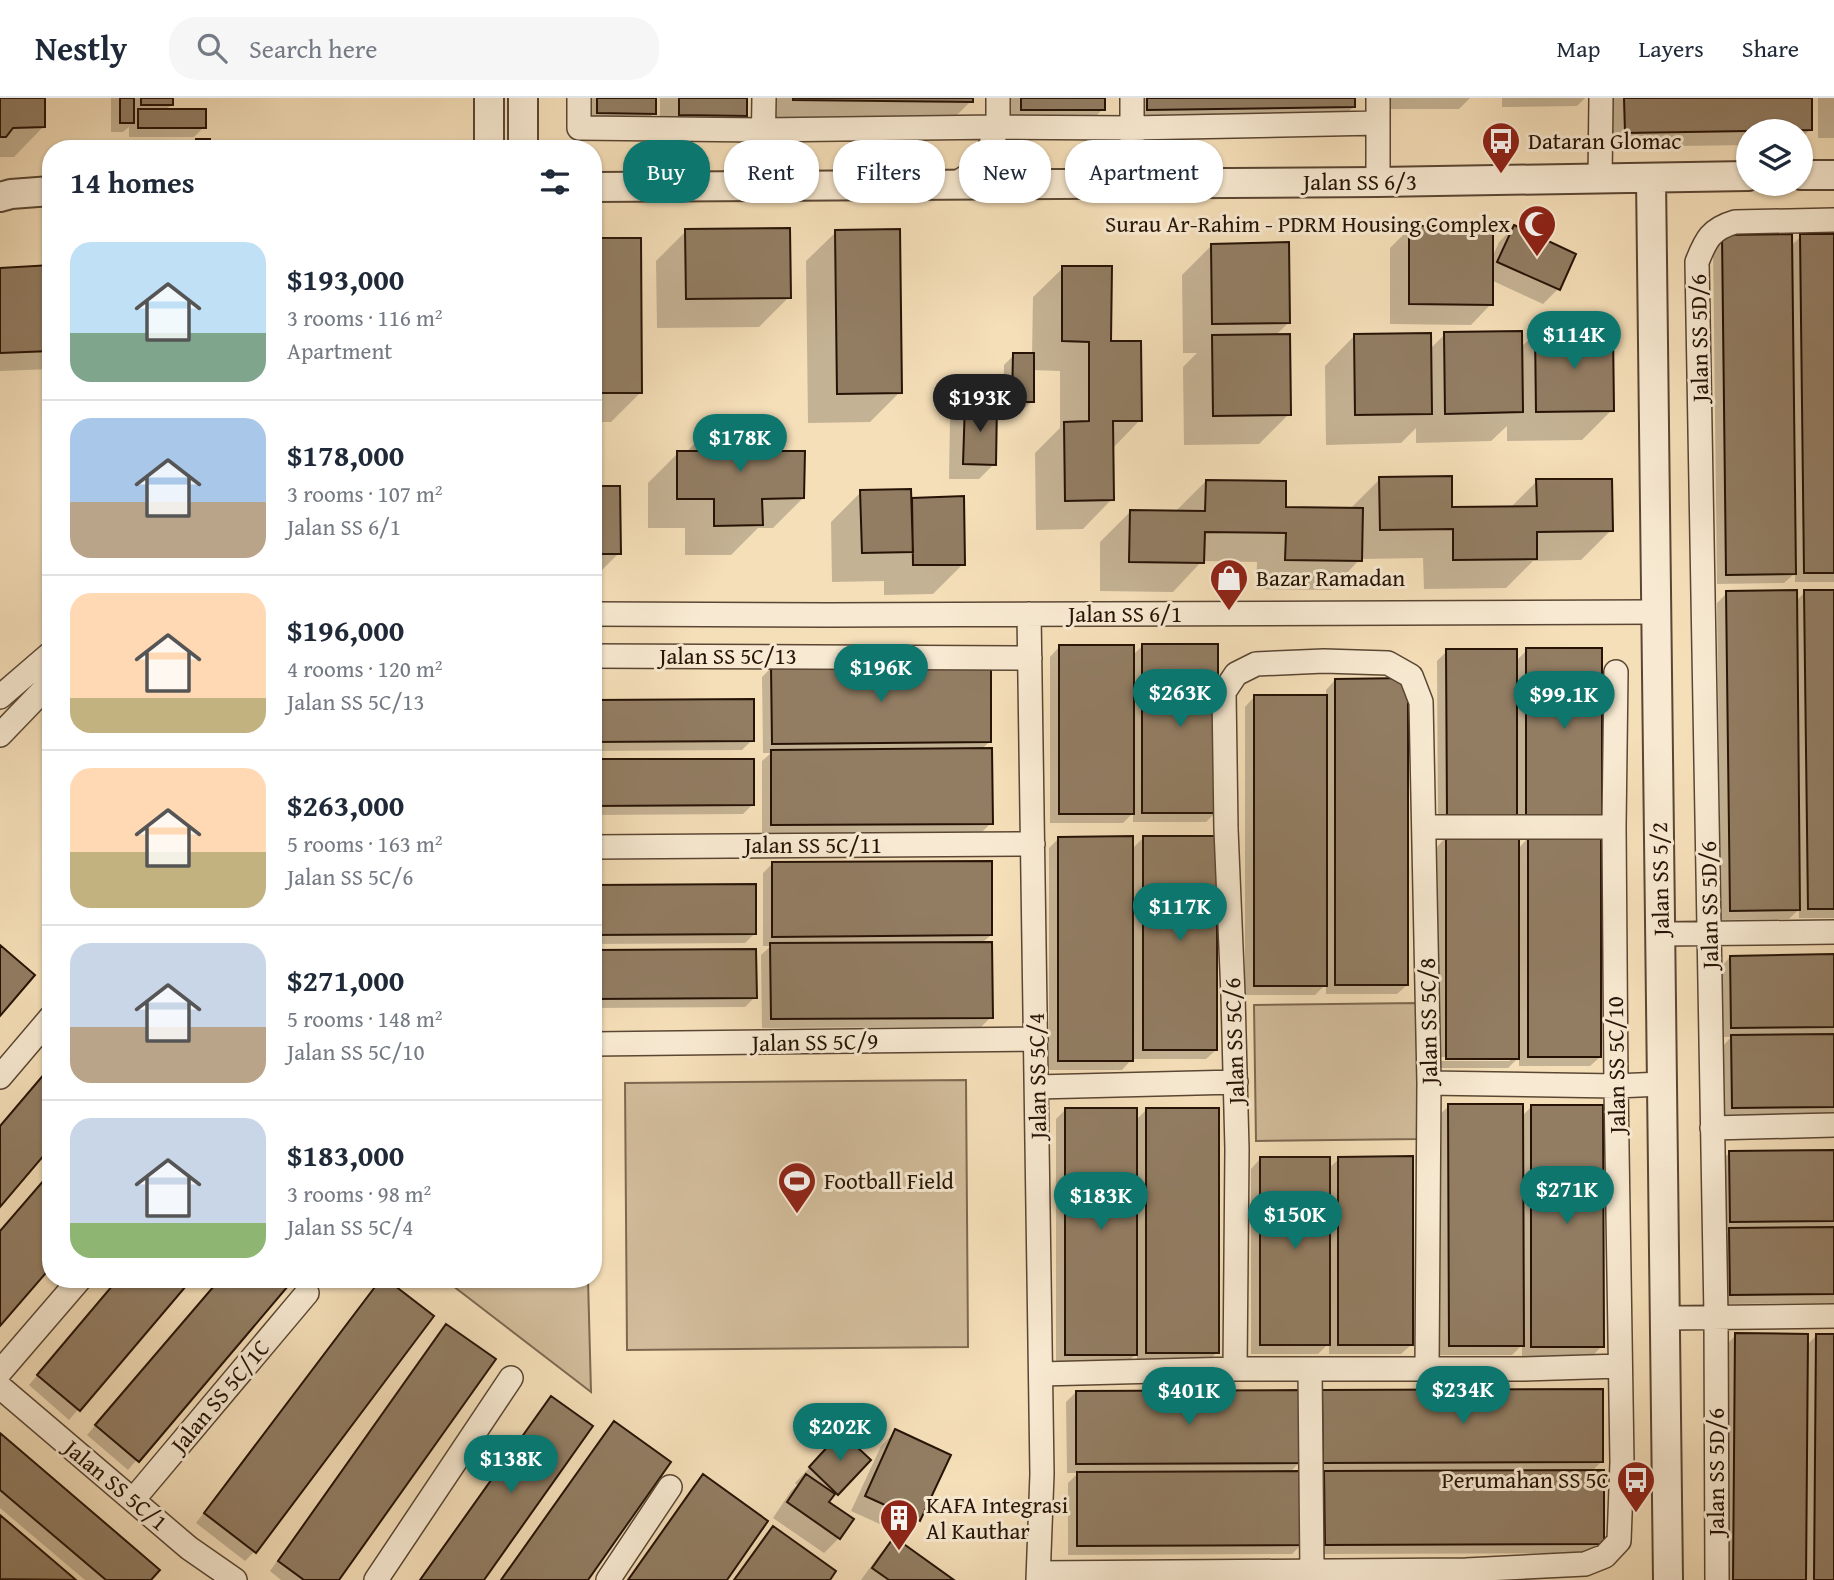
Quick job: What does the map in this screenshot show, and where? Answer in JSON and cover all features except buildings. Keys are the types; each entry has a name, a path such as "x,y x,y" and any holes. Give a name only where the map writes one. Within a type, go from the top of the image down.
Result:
{"street":[{"path":"489,98 489,140"},
{"path":"523,98 523,140"},
{"path":"579,98 579,128 1132,128 1378,123"},
{"path":"763,140 764,98"},
{"path":"954,185 977,170 989,149 999,127 998,98"},
{"path":"1132,98 1132,140"},
{"path":"1378,98 1378,182"},
{"path":"1600,180 1601,98"},
{"path":"1813,175 1834,175"},
{"name":"Jalan SS 6/3","path":"1223,183 1736,176"},
{"name":"Jalan SS 5/2","path":"1651,178 1668,1580"},
{"name":"Jalan SS 6/3","path":"819,186 1065,184"},
{"name":"Jalan SS 6/3","path":"602,187 724,186"},
{"path":"0,197 42,192"},
{"name":"Jalan SS 5D/6","path":"1717,1580 1716,1317 1697,262 1712,234 1720,227 1735,222 1834,220"},
{"name":"Jalan SS 6/1","path":"602,614 1657,612"},
{"name":"Jalan SS 5C/4","path":"1029,614 1042,1474 1038,1577"},
{"name":"Jalan SS 5C/13","path":"602,656 1030,658"},
{"path":"0,697 42,661"},
{"name":"Jalan SS 5C/8","path":"1236,674 1256,664 1324,661 1388,663 1411,676 1422,702 1429,1083 1427,1368"},
{"name":"Jalan SS 5C/10","path":"1466,1575 1585,1564 1605,1556 1619,1541 1622,1462 1614,827 1616,672"},
{"name":"Jalan SS 5C/6","path":"1235,1369 1236,1082 1226,829 1224,692 1236,674"},
{"path":"0,734 42,691"},
{"path":"1425,827 1614,827"},
{"name":"Jalan SS 5C/11","path":"602,847 1033,844"},
{"path":"1661,934 1834,932"},
{"path":"0,1077 42,1028"},
{"name":"Jalan SS 5C/9","path":"602,1044 1036,1040"},
{"path":"1037,1087 1236,1082"},
{"path":"1429,1083 1616,1086 1662,1084"},
{"path":"1712,1128 1834,1125"},
{"path":"0,1372 72,1288"},
{"name":"Jalan SS 5C/1C","path":"133,1500 307,1293"},
{"path":"1665,1318 1834,1316"},
{"path":"1041,1374 1235,1369 1523,1369 1620,1366"},
{"path":"1310,1369 1312,1572"},
{"path":"376,1580 512,1378"},
{"name":"Jalan SS 5C/1","path":"0,1387 189,1548 235,1580"},
{"path":"608,1580 670,1487"},
{"path":"1038,1577 1283,1576 1312,1572 1466,1575"}],"shaded area":[{"path":"1417,1003 1419,1139 1256,1141 1254,1005"},
{"name":"Football Field","path":"966,1080 968,1347 627,1350 625,1083"},
{"path":"456,1288 588,1288 591,1392"}],"place":[{"name":"Dataran Glomac","path":"1501,175"},
{"name":"Surau Ar-Rahim - PDRM Housing Complex","path":"1537,258"},
{"name":"Bazar Ramadan","path":"1229,612"},
{"name":"Football Field","path":"797,1215"},
{"name":"Perumahan SS 5C","path":"1636,1514"},
{"name":"KAFA Integrasi Al Kauthar","path":"899,1552"}]}
